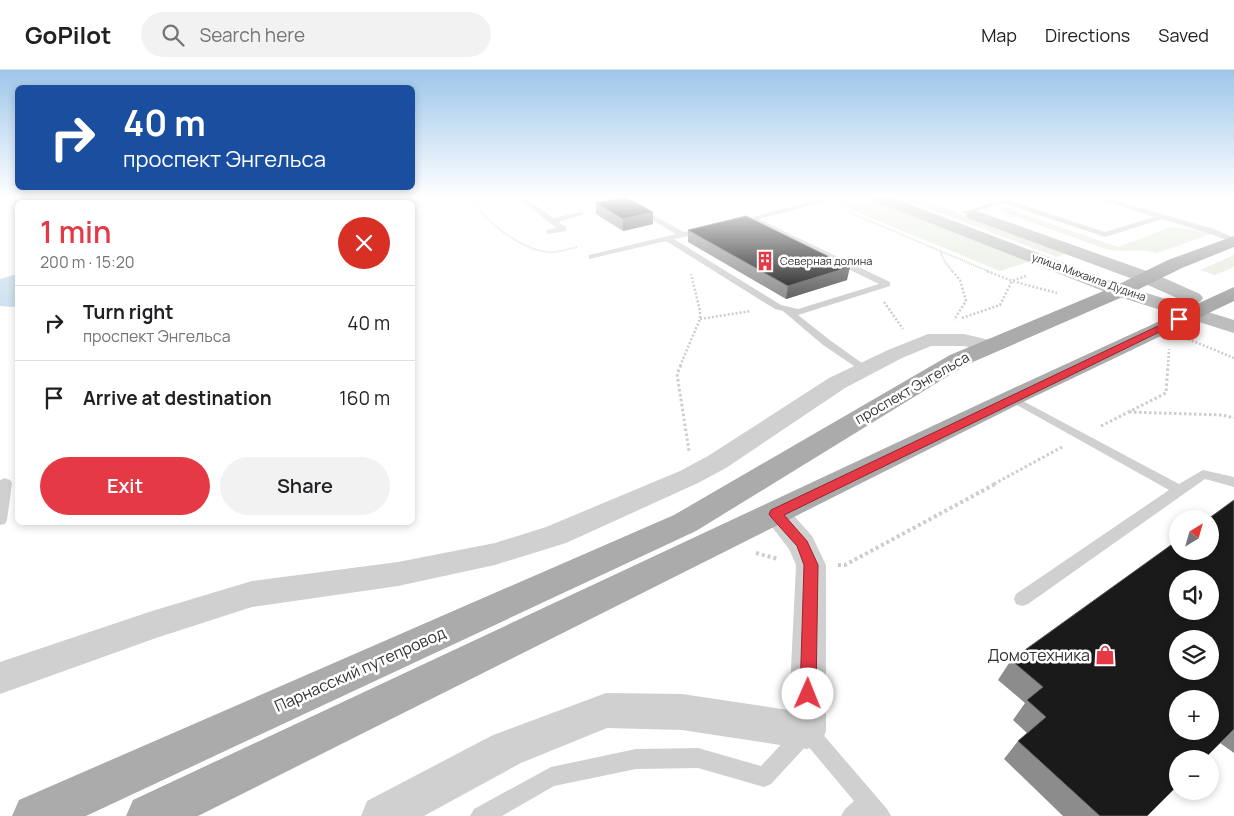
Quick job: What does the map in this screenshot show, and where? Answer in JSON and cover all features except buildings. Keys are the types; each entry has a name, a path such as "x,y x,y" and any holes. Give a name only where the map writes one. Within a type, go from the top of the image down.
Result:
{"main road":[{"name":"проспект Энгельса","path":"695,535 958,360 1120,291 1175,264 1234,241"},
{"path":"149,816 695,535 776,514 1012,398 1234,293"},
{"name":"Парнасский путепровод","path":"35,816 695,535"}],"street":[{"name":"улица Михаила Дудина","path":"964,231 1120,291 1201,309"},
{"name":"улица Михаила Дудина","path":"1018,231 1148,278 1201,309"},
{"path":"1201,309 1234,315"},
{"path":"1201,309 1234,327"},
{"path":"0,678 152,625 252,594 398,574 495,554 556,535 689,477 716,462 837,383 864,368 914,346 928,340 964,340 991,346"},
{"path":"382,816 507,749 606,710 682,712 807,730 811,565 802,544 776,514"}],"lane":[{"path":"550,232 555,231"},
{"path":"676,231 683,235"},
{"path":"592,257 701,231"},
{"path":"668,239 778,307 788,311 798,312 887,284 772,231"},
{"path":"1092,231 1105,235 1118,231"},
{"path":"1210,231 1234,241"},
{"path":"788,311 827,344 864,368"},
{"path":"1012,398 1179,490"},
{"path":"1022,599 1203,474 1234,482"},
{"path":"0,520 5,483"},
{"path":"481,816 550,777 636,759 698,758 764,777 807,730 875,809 852,816"}],"path":[{"path":"892,231 1012,281 1057,293"},
{"path":"940,251 945,262 960,280 966,301 953,322 1000,305 1012,281 1028,275"},
{"path":"689,477 689,453 678,374 700,319 700,311 691,276 693,254"},
{"path":"871,289 890,307 914,346"},
{"path":"700,319 778,307"},
{"path":"1188,339 1234,358"},
{"path":"756,553 811,565 845,565 1166,393 1169,349"},
{"path":"1129,412 1234,418"}],"shaded area":[{"path":"902,231 953,231 1030,261 1000,271"},
{"path":"987,231 1006,231 1067,253 1057,257"},
{"path":"1055,231 1071,231 1118,247 1160,231 1201,231 1211,234 1157,253 1106,249"},
{"path":"1234,255 1234,267 1215,275 1200,270"}],"water":[{"path":"15,275 15,306 0,306 0,279"}],"place":[{"name":"Северная долина","path":"765,261"},
{"name":"Домотехника","path":"1105,655"}],"route":[{"path":"808,694 811,565 802,544 776,514 1012,398 1179,319"}]}
